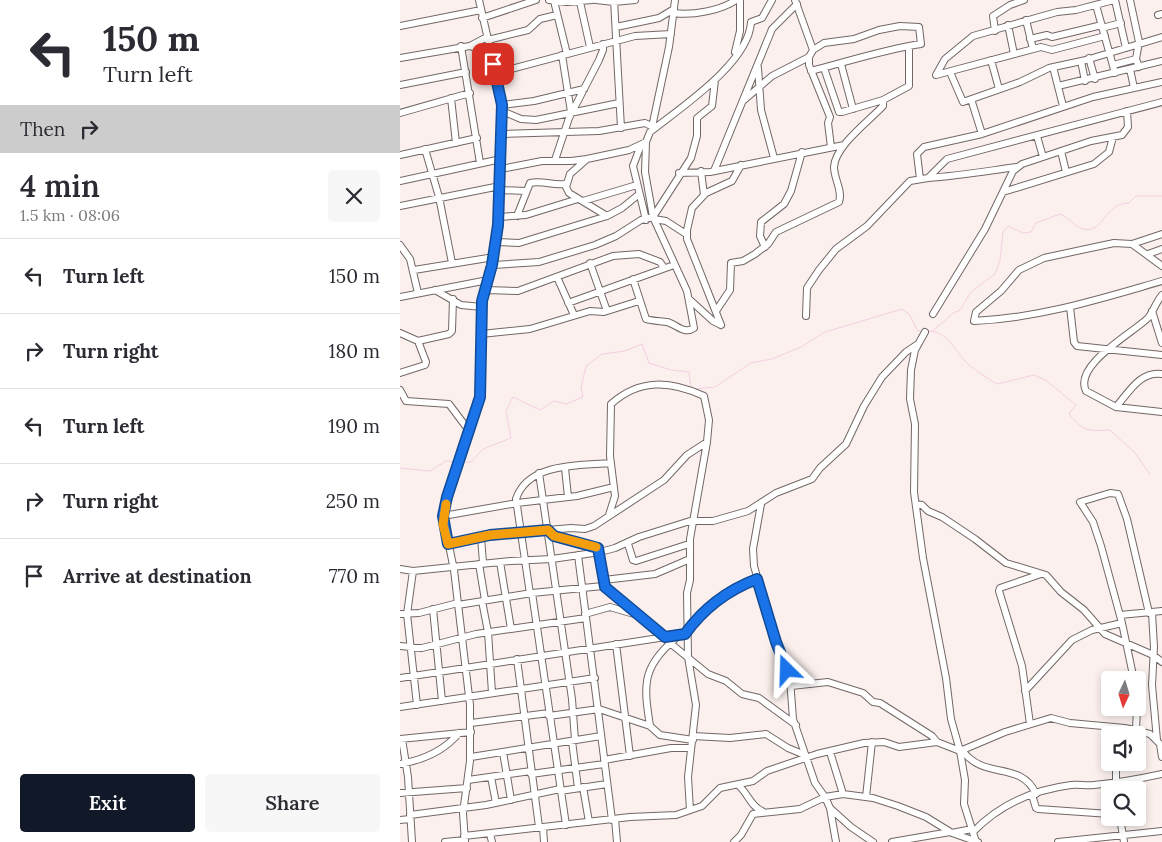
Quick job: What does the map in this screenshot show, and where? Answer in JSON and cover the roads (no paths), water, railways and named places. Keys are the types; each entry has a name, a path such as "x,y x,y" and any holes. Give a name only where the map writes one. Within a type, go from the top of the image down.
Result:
{"street":[{"path":"465,839 464,807 471,757 470,697 453,566 443,516 480,397 482,307 494,257 499,218 502,108 479,0"},
{"path":"482,18 522,3 536,0"},
{"path":"572,114 557,15 551,1 580,2 592,0"},
{"path":"596,0 635,0"},
{"path":"653,128 671,34 675,0"},
{"path":"616,27 659,18 674,11 693,14 726,7 738,0 740,31 735,56"},
{"path":"646,220 638,194 633,162 650,132 715,80 750,36 751,22 762,18 772,0"},
{"path":"995,31 993,16 1010,5 1024,0"},
{"path":"1105,36 1052,50 1043,46 936,75 945,59 973,36 1057,12 1115,0 1126,48"},
{"path":"1130,0 1138,45 1136,59 1138,67"},
{"path":"614,1 621,128"},
{"path":"580,2 590,47"},
{"path":"714,171 772,29 796,2 813,50"},
{"path":"1096,5 1115,73"},
{"path":"400,26 481,10"},
{"path":"470,46 487,38 528,30 540,19 557,15"},
{"path":"1026,20 1033,49"},
{"path":"1030,39 1047,35 1052,37 1121,23"},
{"path":"1008,25 1014,54"},
{"path":"744,100 772,76 808,57 813,50 824,44 854,39 879,30 918,26 921,44 811,71"},
{"path":"496,73 635,36 671,34"},
{"path":"950,72 962,102 1000,89 1053,67 1081,61 1162,37"},
{"path":"556,160 572,114 602,54 602,44"},
{"path":"400,58 461,46 470,46 491,54"},
{"path":"461,46 480,163"},
{"path":"824,68 839,112 853,109 883,100 910,85 909,46"},
{"path":"808,57 811,71 830,117 828,123 830,147"},
{"path":"1089,58 1095,79"},
{"path":"1113,65 1136,59"},
{"path":"991,60 1000,89"},
{"path":"1081,61 1086,81"},
{"path":"1058,86 1095,79 1162,61"},
{"path":"841,64 853,109"},
{"path":"758,67 761,110 774,158"},
{"path":"1053,67 1063,106"},
{"path":"1130,69 1134,88"},
{"path":"400,85 466,72"},
{"path":"654,218 692,153 696,136 697,118 712,106 715,80"},
{"path":"920,179 917,154 920,150 982,134 1063,106 1162,82"},
{"path":"502,108 584,89"},
{"path":"400,112 470,94"},
{"path":"451,98 456,143"},
{"path":"971,99 982,134"},
{"path":"716,312 730,290 730,264 747,259 765,247 776,232 839,202 834,168 844,145 883,106 883,100"},
{"path":"928,178 947,159 1162,102"},
{"path":"502,108 528,120 572,114 619,104"},
{"path":"806,316 807,288 830,256 856,233 868,226 910,181 928,178 959,177 970,172 1017,167 1061,151 1122,135 1126,131 1126,111"},
{"path":"502,134 599,132 645,123 653,128"},
{"path":"1038,136 1043,157"},
{"path":"1004,192 1098,162 1109,152 1113,137"},
{"path":"400,155 477,138"},
{"path":"501,169 542,161 587,159 630,150 644,143"},
{"path":"633,279 647,320 668,323 690,331 694,328 690,300 654,218 645,172 644,143"},
{"path":"679,173 714,171 844,145"},
{"path":"425,149 430,174 439,197 452,263"},
{"path":"1061,151 1066,172"},
{"path":"765,247 760,236 761,222 784,204 792,191 802,152"},
{"path":"400,181 501,159"},
{"path":"565,184 570,174 587,159"},
{"path":"690,300 713,321 721,325 686,234 690,213 704,195 732,181 741,165"},
{"path":"933,314 968,259 1004,192 1011,175 1017,167"},
{"path":"702,171 704,195"},
{"path":"517,216 524,202 528,184 537,182 553,186 565,184"},
{"path":"565,184 569,193 607,216"},
{"path":"499,218 517,216 637,185"},
{"path":"400,206 439,197 500,188 526,191"},
{"path":"496,242 519,243 607,216 622,208 638,194"},
{"path":"492,265 538,262 595,245 616,236 641,220 654,218 666,221 686,234"},
{"path":"1162,234 1132,244 1098,246 1030,262 1019,270 1001,291 976,312 974,321 1028,316 1070,307 1162,281"},
{"path":"1132,244 1162,266"},
{"path":"400,245 410,259 418,292"},
{"path":"1148,254 1162,250"},
{"path":"485,290 518,291 608,256 639,254 660,262 664,268"},
{"path":"414,270 494,257"},
{"path":"590,263 608,311"},
{"path":"568,303 599,290 674,265"},
{"path":"557,277 574,315"},
{"path":"400,297 488,280"},
{"path":"434,290 466,306 482,307"},
{"path":"1162,295 1153,306 1149,318 1106,350 1087,371 1084,389 1116,407 1162,412"},
{"path":"400,333 418,341 451,333 452,299"},
{"path":"481,334 530,329 574,315 590,311 608,311 639,301"},
{"path":"1070,307 1074,342 1077,346 1106,350 1150,352 1162,355"},
{"path":"1152,311 1162,343"},
{"path":"925,332 912,361 910,399 914,417 913,477 923,558 945,674 951,719 961,750 965,780 964,804 978,842"},
{"path":"400,373 425,365 426,362 418,341"},
{"path":"400,569 413,571 453,566 552,559 600,552 628,544 658,531 690,521 713,521 748,511 776,493 810,481 820,468 842,449 872,391 882,376 906,352 918,344"},
{"path":"1116,407 1142,378 1153,373 1162,374"},
{"path":"609,515 615,496 611,463 611,404 628,392 647,384 687,388 704,396 709,420 707,442 689,544 688,657 696,705 688,778 690,810"},
{"path":"400,390 406,401 449,404 470,432"},
{"path":"448,544 481,537 522,532 548,532 590,528 668,477 687,455 707,442"},
{"path":"566,825 516,499 527,481 539,473 611,463"},
{"path":"565,468 568,497"},
{"path":"539,473 569,681 576,767 589,822"},
{"path":"443,516 517,503 568,497 614,487"},
{"path":"1132,671 1121,619 1093,522 1079,503 1114,492 1118,494 1127,519 1150,613 1156,740"},
{"path":"761,504 753,554 757,579 792,686 791,709 805,757 815,783 830,808 836,842"},
{"path":"916,504 922,504 928,511 942,517 1006,563 1042,573 1064,596 1084,610 1108,636 1153,655 1162,662"},
{"path":"548,532 568,541 598,548 605,587 708,674 726,681 742,694 759,698 796,725"},
{"path":"481,537 483,600 488,632 492,693"},
{"path":"628,544 633,560 636,561 689,544"},
{"path":"578,555 599,709 604,762 617,842"},
{"path":"604,580 655,574 690,558"},
{"path":"500,562 511,629"},
{"path":"413,571 404,614 417,705"},
{"path":"1030,724 1020,659 999,589 1042,573"},
{"path":"400,678 466,666 685,634 704,612 732,590 757,579"},
{"path":"404,614 505,597 605,587"},
{"path":"400,646 422,648 488,632 560,622 586,616 610,607 638,616"},
{"path":"433,610 442,701"},
{"path":"1025,690 1072,640 1121,619 1162,611"},
{"path":"650,726 645,687 655,659 681,634"},
{"path":"616,644 630,756"},
{"path":"517,659 534,794 544,842"},
{"path":"400,706 595,678"},
{"path":"792,686 826,681 860,692 873,702 880,704 932,736 937,742"},
{"path":"471,723 599,709 650,726 660,735 693,738 730,738 766,734 805,757"},
{"path":"961,750 1005,732 1051,718 1101,727"},
{"path":"412,842 401,739 471,732"},
{"path":"403,763 445,748 459,733"},
{"path":"1146,733 1150,734 1160,744 1162,757"},
{"path":"471,757 601,736"},
{"path":"866,797 872,742"},
{"path":"445,842 541,827 676,815 702,806 720,788 738,786 757,780 767,771 805,757 872,742 888,742 899,747 937,742 961,750 972,761 984,768 1010,771 1020,776 1032,785 1036,808 1038,809 1101,813"},
{"path":"468,780 507,774 557,770 671,748 691,748"},
{"path":"503,752 511,800"},
{"path":"830,752 843,794"},
{"path":"1135,781 1162,774"},
{"path":"491,776 496,803"},
{"path":"400,820 464,807 496,803 534,794 607,784"},
{"path":"892,842 951,832 973,831 1000,807 1034,794 1072,784 1101,785"},
{"path":"738,786 748,796 754,807 763,811"},
{"path":"400,793 467,788"},
{"path":"734,842 743,832 750,816 763,811 800,809 825,797 843,794 866,797 915,812 951,832 978,842"},
{"path":"830,808 850,827 873,842"},
{"path":"1121,826 1124,842"},
{"path":"1058,842 1162,830"},
{"path":"490,834 492,842"}],"waterway":[{"path":"933,331 953,313 960,310 971,292 995,274 1000,260 1003,232 1008,226 1023,233 1031,232 1036,223 1060,214 1080,228 1090,229 1096,227 1114,208 1121,204 1129,203 1136,196 1162,196"},
{"path":"695,389 715,387 751,363 772,359 801,347 825,332 902,309 909,314 918,331 921,331"},
{"path":"928,331 945,337 968,364 997,384 1034,375 1047,381 1076,405 1069,414 1079,424 1091,430 1110,430 1135,453 1150,474"},
{"path":"462,462 471,462 483,449 511,438 506,411 513,397 540,410 554,401 566,404 583,397 581,388 586,366 602,354 625,351 642,344 649,363 671,370 689,372 691,388"},
{"path":"400,468 430,471 446,461 456,462"}]}
